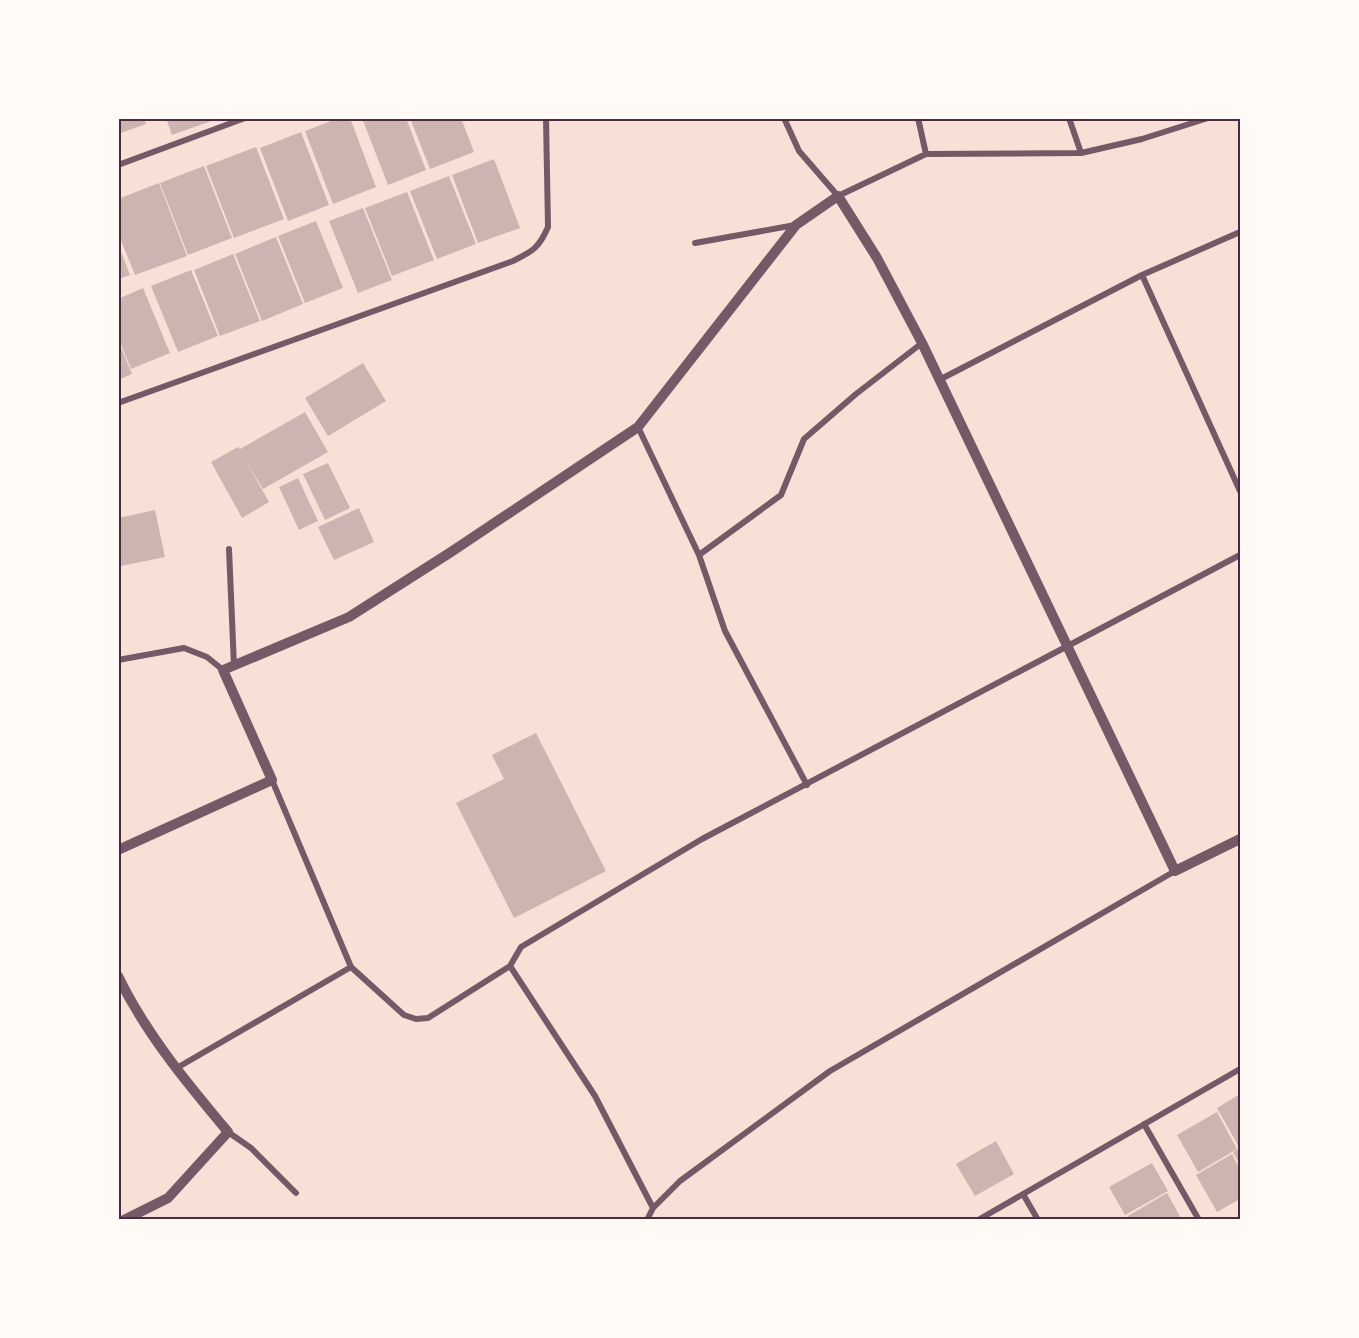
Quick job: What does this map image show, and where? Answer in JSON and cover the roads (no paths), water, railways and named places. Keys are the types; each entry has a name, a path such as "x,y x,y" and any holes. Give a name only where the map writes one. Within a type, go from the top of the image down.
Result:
{"street":[{"path":"118,165 245,118"},
{"path":"118,403 533,252 542,241 548,227 546,118"},
{"path":"784,118 799,151 838,196 877,258 922,343 1175,871"},
{"path":"918,118 926,154"},
{"path":"1069,118 1081,153"},
{"path":"228,668 349,617 638,427 796,225 838,196 926,154 1081,153 1142,139 1208,118"},
{"path":"695,243 796,225"},
{"path":"939,380 1142,275 1240,232"},
{"path":"1142,275 1240,491"},
{"path":"699,555 781,495 804,439 856,394 922,343"},
{"path":"638,427 699,555 725,631 807,784"},
{"path":"229,549 228,668 272,780 351,967 404,1015 416,1019 428,1018 510,966 521,946 702,839 1240,555"},
{"path":"118,660 184,648 228,668"},
{"path":"118,850 272,780"},
{"path":"647,1220 653,1208 680,1181 830,1071 1175,871 1240,839"},
{"path":"510,966 595,1096 653,1208"},
{"path":"175,1069 351,967"},
{"path":"118,976 130,1000 175,1069 228,1132 251,1148 296,1193"},
{"path":"978,1220 1240,1069"},
{"path":"1144,1124 1199,1220"},
{"path":"124,1220 168,1198 228,1132"},
{"path":"1023,1194 1038,1220"}]}
